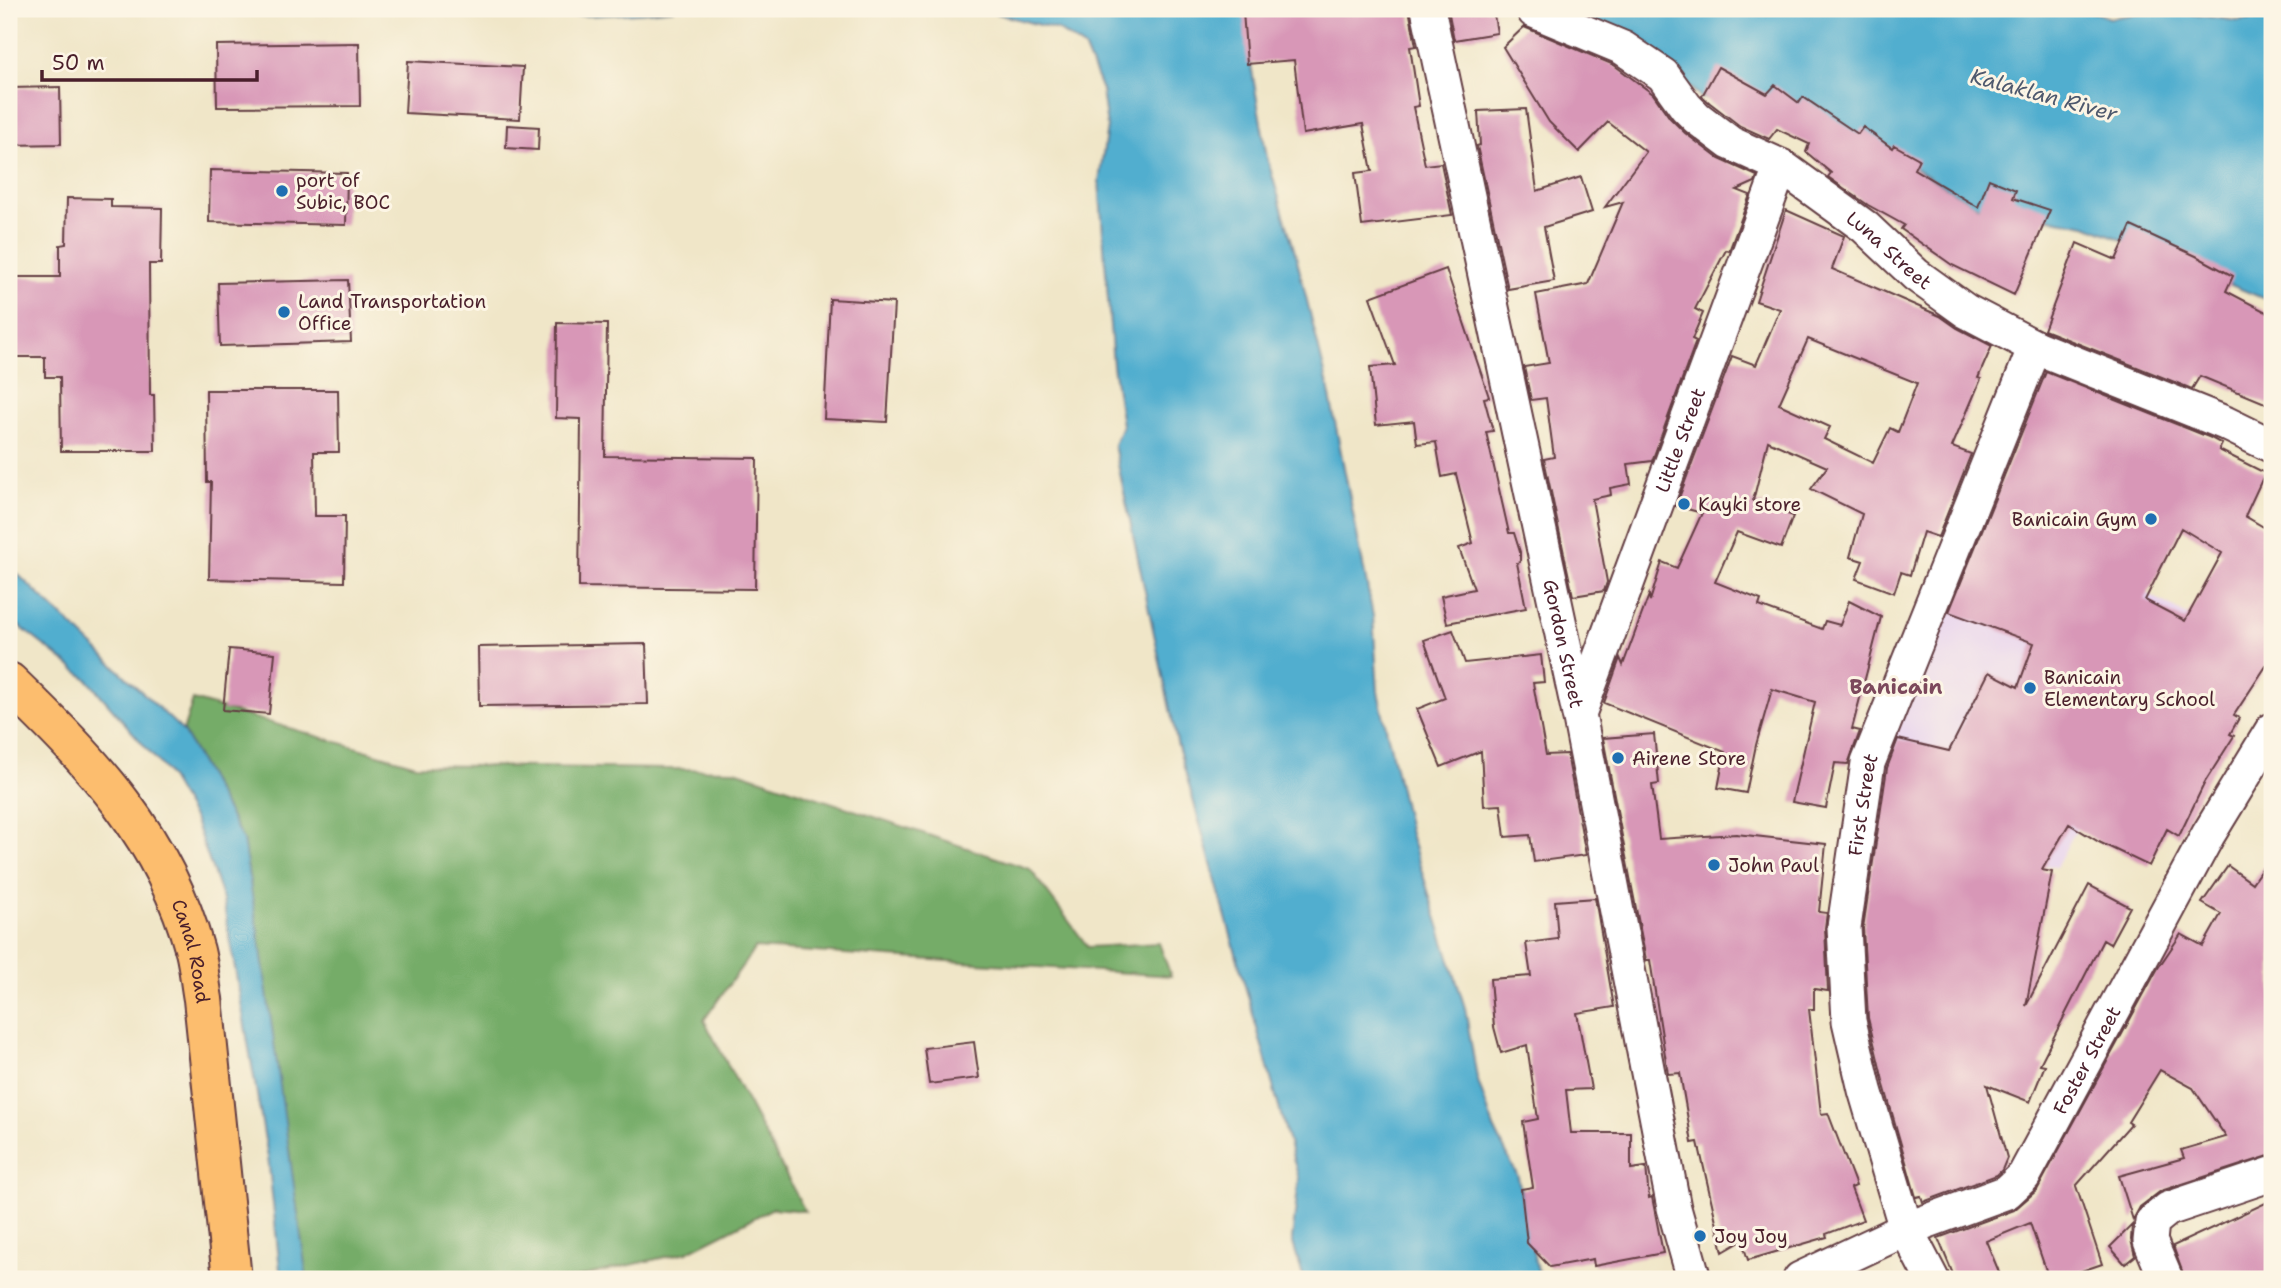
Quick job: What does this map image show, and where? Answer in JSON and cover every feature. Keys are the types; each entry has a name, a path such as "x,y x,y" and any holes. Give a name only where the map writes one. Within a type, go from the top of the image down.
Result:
{"main road":[{"name":"Canal Road","path":"9,682 67,740 132,815 167,876 185,920 195,954 203,999 232,1279"}],"street":[{"name":"Gordon Street","path":"1428,9 1578,714 1674,1208 1694,1279"},
{"name":"Luna Street","path":"1534,11 1623,48 1663,75 1686,107 1714,132 1781,166 1866,227 1916,275 1966,311 2035,347 2225,423 2272,446"},
{"name":"Little Street","path":"1578,714 1781,166"},
{"name":"First Street","path":"1932,1279 1906,1229 1865,1090 1849,1021 1844,927 1868,763 2035,347"},
{"name":"Foster Street","path":"1800,1279 1906,1229 2007,1192 2024,1176 2208,835 2272,730"},
{"path":"2166,1279 2150,1241 2152,1222 2168,1209 2272,1174"}],"shaded area":[{"name":"Banicain Elementary School","path":"1958,551 2068,590 2107,572 2191,617 2056,867 1988,856 1869,846 1881,758"}],"green space":[{"path":"193,700 416,765 735,770 1030,869 1088,947 1159,943 1171,976 755,948 704,1020 805,1211 773,1208 687,1252 570,1279 306,1279 243,840 183,731"}],"water":[{"path":"460,9 674,9 567,16"},
{"path":"960,9 1247,9 1251,65 1267,158 1295,252 1328,386 1373,616 1378,692 1410,834 1465,1008 1477,1078 1494,1128 1518,1177 1541,1279 1304,1279 1292,1240 1299,1179 1177,742 1114,445 1122,425 1113,365 1099,181 1107,127 1102,90 1085,49 1058,30 991,12"},
{"name":"Kalaklan River","path":"1557,9 2085,9 2110,18 2162,10 2238,21 2272,18 2272,302 2086,225 1974,205 1902,160 1807,110 1701,98 1671,68"},
{"path":"9,566 183,731 243,840 307,1279 281,1279 268,1157 223,900 195,821 166,771 87,679 9,618"}],"building":[{"path":"1287,9 1409,9 1416,46 1410,47 1419,106 1413,107 1425,165 1441,163 1452,215 1362,226 1355,173 1372,171 1363,124 1303,134 1294,60 1247,64 1243,12"},
{"path":"1448,9 1493,9 1497,33 1454,40"},
{"path":"1524,27 1614,65 1653,94 1685,133 1719,159 1757,176 1755,182 1737,190 1750,195 1729,251 1726,250 1695,309 1703,313 1692,339 1696,341 1652,461 1628,464 1631,484 1610,488 1611,495 1592,499 1607,582 1604,591 1573,596 1544,459 1554,457 1546,398 1531,400 1524,367 1549,363 1536,294 1588,284 1623,202 1605,207 1646,152 1608,122 1579,152 1549,122 1503,47"},
{"path":"359,43 360,106 217,107 216,45"},
{"path":"408,61 523,67 520,119 405,113"},
{"path":"1718,67 1767,94 1775,85 1799,103 1803,97 1858,134 1863,127 1892,148 1894,145 1919,159 1914,169 1978,207 1989,179 2016,190 2013,198 2050,210 2014,295 1952,265 1901,229 1904,225 1868,205 1828,177 1831,173 1806,152 1809,144 1777,129 1769,139 1740,126 1710,103 1702,96"},
{"path":"60,87 61,144 9,145 9,88"},
{"path":"1526,109 1537,191 1581,177 1592,212 1544,227 1554,281 1508,289 1477,146 1480,145 1478,111"},
{"path":"507,125 539,127 538,150 506,148"},
{"path":"210,170 347,173 346,225 209,222"},
{"path":"67,198 111,199 111,207 162,208 161,264 149,264 150,395 154,395 155,451 61,451 60,377 45,377 45,357 10,357 9,277 60,277 60,245 66,244"},
{"path":"1786,210 1844,236 1832,269 1940,316 1992,346 1952,447 1971,454 1938,537 1923,532 1910,575 1901,572 1894,593 1856,579 1863,561 1850,557 1862,514 1811,489 1827,467 1768,441 1753,501 1793,516 1781,548 1737,532 1715,582 1761,600 1759,606 1822,629 1825,621 1840,625 1849,601 1881,617 1852,729 1860,731 1848,764 1835,763 1826,808 1792,802 1815,702 1772,689 1746,793 1718,788 1725,752 1604,703 1620,658 1623,665 1649,595 1650,601 1662,562 1677,568 1702,513 1676,506 1732,356 1756,365 1780,309 1756,301","holes":["1808,339 1917,383 1898,432 1890,428 1873,463 1824,439 1830,427 1779,404"]},
{"path":"2131,226 2233,276 2226,291 2272,315 2272,406 2200,376 2192,389 2044,330 2077,243 2116,260"},
{"path":"1446,269 1489,397 1484,398 1493,431 1486,432 1509,533 1514,533 1520,552 1520,562 1517,563 1526,608 1447,623 1441,596 1474,589 1459,548 1473,543 1456,474 1442,477 1436,442 1417,444 1414,421 1376,425 1370,367 1395,365 1370,297"},
{"name":"Land Transportation Office","path":"348,280 351,342 220,346 218,283"},
{"path":"830,299 894,303 887,422 824,419"},
{"path":"557,323 607,324 605,456 757,458 755,589 579,587 581,419 556,418"},
{"path":"2046,372 2211,438 2222,444 2219,450 2265,473 2245,516 2272,532 2272,657 2234,715 2239,718 2230,734 2234,736 2205,782 2179,836 2167,829 2149,866 2069,824 2042,870 2052,872 2026,1006 2089,885 2130,907 2110,944 2103,940 2040,1064 2045,1065 2030,1102 1987,1085 2007,1158 2002,1170 1997,1175 1923,1202 1921,1196 1916,1197 1868,1018 1863,928 1887,768 1898,739 1949,751 1989,672 2018,687 2034,643 1949,612","holes":["2181,528 2222,553 2185,621 2145,600"]},
{"path":"206,390 338,390 339,452 314,452 315,516 345,516 344,582 209,579 211,482 207,482"},
{"path":"1453,630 1465,663 1541,655 1544,682 1533,683 1546,755 1567,754 1586,855 1534,862 1530,835 1505,837 1501,805 1484,806 1481,751 1441,767 1417,709 1445,698 1424,640"},
{"path":"646,644 648,704 479,706 478,647"},
{"path":"229,649 275,653 269,714 223,710"},
{"path":"1654,734 1659,784 1652,785 1659,839 1736,834 1826,844 1819,912 1827,913 1825,928 1828,991 1814,989 1814,1009 1809,1009 1821,1114 1828,1113 1856,1186 1851,1188 1863,1220 1826,1234 1827,1237 1748,1260 1742,1241 1723,1252 1698,1142 1692,1143 1680,1073 1668,1074 1650,960 1646,960 1603,738"},
{"path":"2272,854 2272,1155 2161,1191 2140,1207 2133,1220 2119,1176 2184,1158 2181,1150 2226,1137 2193,1088 2160,1070 2128,1122 2131,1124 2076,1186 2102,1264 2058,1279 2049,1279 2030,1223 1986,1241 2002,1279 1955,1279 1938,1238 2014,1210 2037,1190 2158,968 2181,934 2203,946 2221,914 2202,903 2228,866 2252,883"},
{"path":"1595,898 1614,1007 1577,1013 1591,1089 1566,1090 1571,1133 1631,1133 1631,1169 1646,1167 1649,1198 1652,1197 1663,1253 1594,1266 1593,1259 1550,1267 1527,1243 1521,1189 1533,1187 1523,1122 1538,1119 1527,1045 1501,1053 1494,1027 1490,979 1531,976 1526,943 1558,939 1555,901"},
{"path":"974,1042 979,1078 929,1084 924,1048"},
{"path":"2272,1200 2272,1279 2185,1279 2173,1246"},
{"path":"2132,1225 2131,1240 2135,1256 2125,1264 2110,1247"}],"place":[{"name":"port of Subic, BOC","path":"282,191"},
{"name":"Land Transportation Office","path":"284,312"},
{"name":"Kayki store","path":"1684,504"},
{"name":"Banicain Gym","path":"2151,519"},
{"name":"Banicain Elementary School","path":"2030,688"},
{"name":"Airene Store","path":"1618,758"},
{"name":"John Paul","path":"1714,865"},
{"name":"Joy Joy","path":"1700,1236"}],"district":[{"name":"Banicain","path":"1896,687"}]}
